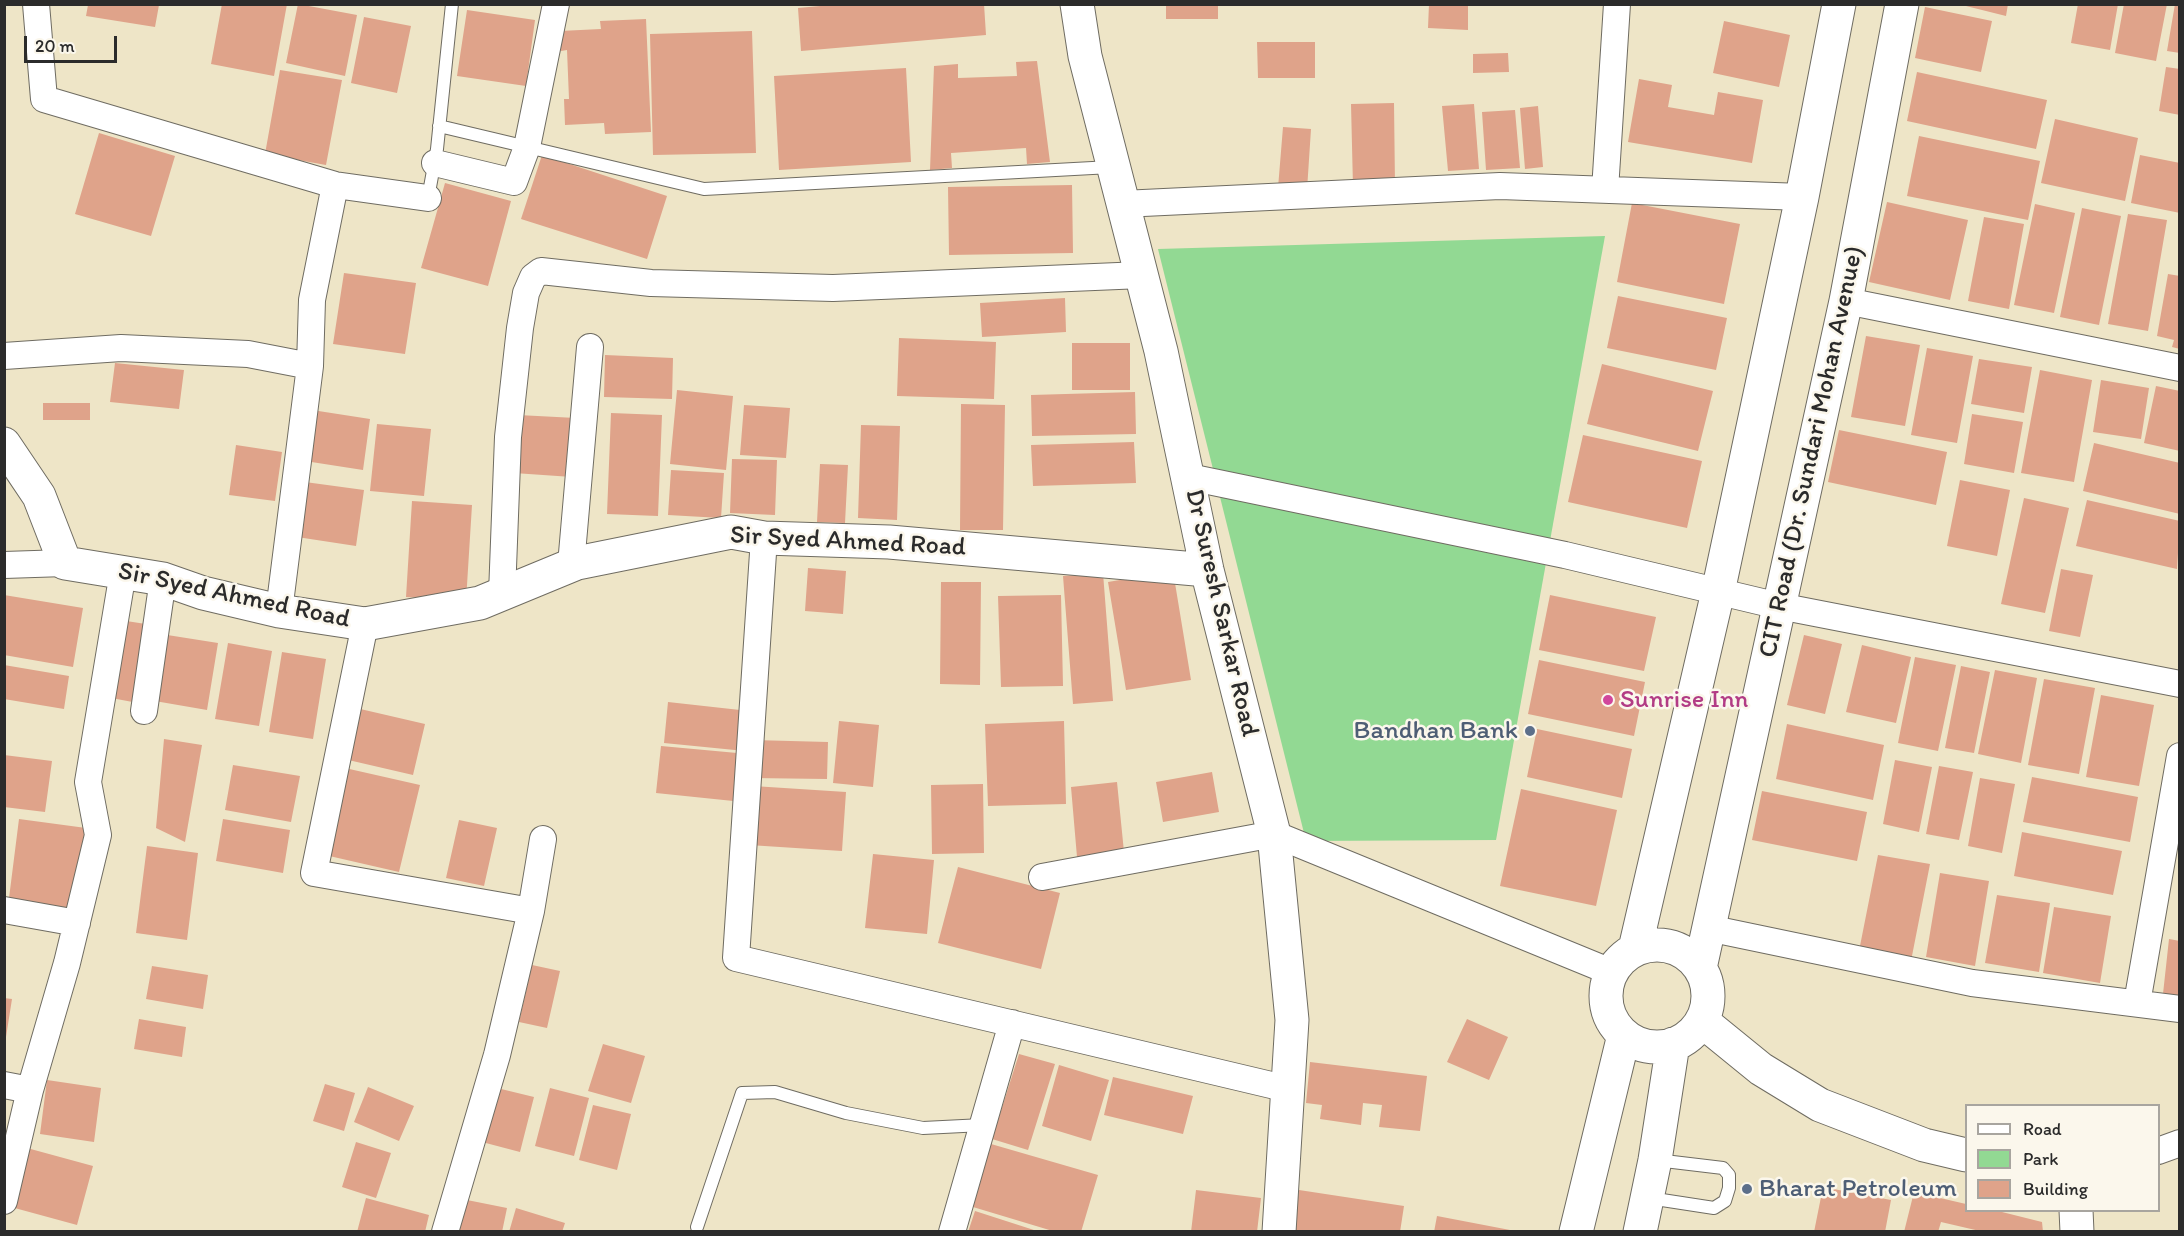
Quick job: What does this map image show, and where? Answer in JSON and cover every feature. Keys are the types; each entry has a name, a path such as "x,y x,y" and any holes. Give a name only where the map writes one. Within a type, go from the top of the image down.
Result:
{"street":[{"path":"36,4 44,99 335,185 428,198"},
{"path":"435,163 514,182 527,147 556,4"},
{"name":"Dr Suresh Sarkar Road","path":"1077,4 1085,56 1112,167 1142,275 1189,477 1207,570 1274,834 1292,1020 1280,1232"},
{"path":"1605,190 1617,4"},
{"path":"1635,949 1718,592 1802,197 1839,4"},
{"name":"CIT Road (Dr. Sundari Mohan Avenue)","path":"1700,968 1846,302 1902,4"},
{"path":"279,612 310,366 312,300 335,185"},
{"path":"1122,204 1500,186 1802,197"},
{"path":"502,594 508,437 520,328 526,293 533,277 541,271 651,284 833,288 1142,275"},
{"path":"1846,302 2180,368"},
{"path":"571,565 590,347"},
{"path":"4,356 121,348 248,354 310,366"},
{"path":"4,444 39,496 65,563 4,565"},
{"path":"1189,477 1565,555 1779,606 2180,684"},
{"name":"Sir Syed Ahmed Road","path":"65,563 162,579 203,593 279,612 365,624 480,603 571,565 731,532 764,538 889,542 1207,570"},
{"path":"764,538 736,958 1288,1089"},
{"path":"4,1201 30,1090 77,923 98,835 88,782 123,572"},
{"path":"144,711 162,579"},
{"path":"365,624 314,873 531,911"},
{"path":"2137,1003 2180,756"},
{"path":"1042,877 1274,834 1611,972"},
{"path":"445,1232 497,1055 531,911 543,839"},
{"path":"4,910 77,923"},
{"path":"1708,928 1972,983 2180,1009"},
{"path":"1651,945 1671,946 1687,954 1700,968 1708,985 1708,1003 1702,1021 1690,1035 1673,1044 1655,1047 1638,1043 1624,1035 1613,1022 1606,1006 1606,989 1611,972 1621,959 1635,949 1651,945"},
{"path":"1702,1021 1761,1069 1820,1104 1924,1145 1965,1155"},
{"path":"952,1232 1012,1023"},
{"path":"1576,1232 1624,1035"},
{"path":"1640,1232 1655,1160 1673,1044"},
{"path":"4,1085 30,1090"},
{"path":"2160,1150 2180,1143"},
{"path":"2076,1212 2077,1232"}],"lane":[{"path":"428,198 440,126 452,4"},
{"path":"440,126 704,189 1112,167"},
{"path":"697,1227 742,1093 775,1092 846,1113 923,1128 983,1125"},
{"path":"1648,1198 1714,1208 1725,1201 1729,1188 1729,1175 1723,1168 1655,1160"}],"green space":[{"path":"1605,236 1496,840 1306,841 1158,249"}],"building":[{"path":"222,4 287,4 274,76 211,64"},
{"path":"298,4 357,15 345,76 286,63"},
{"path":"842,4 984,4 986,35 801,51 798,8"},
{"path":"1166,4 1218,4 1218,19 1166,19"},
{"path":"1429,4 1468,4 1468,30 1428,28"},
{"path":"1958,4 2008,4 2006,16"},
{"path":"2078,4 2118,4 2110,50 2071,43"},
{"path":"2124,4 2167,4 2156,61 2115,53"},
{"path":"2175,4 2180,4 2180,53 2167,51"},
{"path":"88,5 159,5 155,27 86,16"},
{"path":"1925,7 1992,21 1981,72 1915,58"},
{"path":"467,10 535,20 526,86 457,76"},
{"path":"364,17 411,26 397,93 351,83"},
{"path":"646,19 651,132 605,134 604,123 565,125 564,99 569,99 567,50 561,51 560,31 601,29 600,21"},
{"path":"1724,21 1790,35 1779,87 1713,73"},
{"path":"752,31 756,153 653,155 650,34"},
{"path":"1257,42 1315,42 1315,78 1258,78"},
{"path":"1508,53 1509,72 1473,73 1473,54"},
{"path":"1037,61 1050,162 1027,164 1026,148 951,153 952,168 930,170 934,66 958,64 958,78 1017,76 1016,62"},
{"path":"2166,67 2180,69 2180,115 2159,111"},
{"path":"906,68 911,162 779,170 774,76"},
{"path":"280,70 342,80 326,165 265,154"},
{"path":"1917,72 2047,100 2036,149 1907,121"},
{"path":"1639,79 1672,85 1668,107 1714,115 1718,92 1763,100 1752,163 1628,142"},
{"path":"1394,103 1395,186 1353,187 1351,104"},
{"path":"1474,104 1479,169 1448,171 1442,106"},
{"path":"1538,106 1543,167 1525,169 1520,108"},
{"path":"1515,110 1520,168 1486,170 1482,112"},
{"path":"2055,119 2138,138 2125,201 2041,183"},
{"path":"1283,127 1311,129 1307,190 1278,188"},
{"path":"99,133 175,156 151,236 75,214"},
{"path":"1919,136 2040,161 2028,220 1907,196"},
{"path":"542,155 667,196 647,259 521,219"},
{"path":"2140,155 2180,163 2180,213 2131,203"},
{"path":"445,183 511,201 488,286 421,268"},
{"path":"1072,185 1073,253 949,255 948,187"},
{"path":"1887,202 1968,220 1950,300 1869,282"},
{"path":"1632,203 1740,224 1724,304 1617,282"},
{"path":"2035,204 2075,213 2054,313 2014,305"},
{"path":"2082,208 2121,216 2099,325 2060,317"},
{"path":"2128,214 2167,220 2148,331 2108,324"},
{"path":"1984,217 2024,224 2009,309 1968,301"},
{"path":"344,273 416,283 405,354 333,344"},
{"path":"2168,274 2180,276 2180,349 2172,347 2174,340 2157,336"},
{"path":"1618,296 1727,318 1716,370 1607,348"},
{"path":"1065,298 1066,332 982,337 980,303"},
{"path":"1866,336 1920,345 1905,426 1851,417"},
{"path":"899,338 996,342 994,399 897,396"},
{"path":"1072,343 1130,343 1130,390 1072,390"},
{"path":"1927,348 1973,356 1957,443 1911,435"},
{"path":"605,355 673,358 672,399 604,397"},
{"path":"1979,359 2032,367 2024,413 1971,404"},
{"path":"115,363 184,370 179,409 110,402"},
{"path":"1602,364 1713,391 1698,451 1587,424"},
{"path":"2040,370 2092,380 2074,482 2021,473"},
{"path":"2101,380 2149,388 2141,439 2093,432"},
{"path":"2156,386 2180,391 2180,451 2144,443"},
{"path":"677,390 733,396 726,470 670,464"},
{"path":"1135,392 1136,434 1032,436 1031,395"},
{"path":"43,403 90,403 90,420 43,420"},
{"path":"961,404 1005,405 1003,530 960,530"},
{"path":"744,405 790,408 786,458 740,455"},
{"path":"312,410 370,419 363,470 305,461"},
{"path":"611,413 662,415 658,516 607,514"},
{"path":"1972,414 2023,422 2014,473 1964,464"},
{"path":"518,415 576,418 572,477 514,473"},
{"path":"377,424 431,429 424,496 370,491"},
{"path":"861,425 900,426 897,520 858,518"},
{"path":"1839,430 1947,452 1936,505 1828,482"},
{"path":"1583,435 1702,461 1687,528 1568,502"},
{"path":"1134,442 1136,483 1033,486 1031,445"},
{"path":"2094,443 2180,463 2180,514 2083,491"},
{"path":"236,445 282,452 275,501 229,495"},
{"path":"732,459 777,460 775,515 730,513"},
{"path":"820,464 848,465 845,523 817,522"},
{"path":"671,470 724,473 721,518 668,515"},
{"path":"1960,480 2010,490 1997,556 1947,546"},
{"path":"305,482 364,490 356,546 297,537"},
{"path":"2024,498 2069,508 2045,613 2001,604"},
{"path":"2087,500 2180,521 2177,569 2076,546"},
{"path":"412,501 472,505 466,601 406,597"},
{"path":"808,568 846,571 843,614 805,611"},
{"path":"2061,569 2093,575 2080,637 2049,631"},
{"path":"1173,571 1191,680 1126,690 1108,582"},
{"path":"1103,573 1113,701 1073,704 1063,576"},
{"path":"941,582 981,582 980,685 940,684"},
{"path":"4,595 83,608 73,667 4,655"},
{"path":"1061,595 1063,686 1001,687 998,596"},
{"path":"1550,595 1656,617 1644,671 1539,650"},
{"path":"120,620 152,625 138,703 106,697"},
{"path":"161,634 218,643 207,710 149,700"},
{"path":"1804,635 1842,644 1825,714 1787,705"},
{"path":"228,643 272,651 259,726 215,719"},
{"path":"1862,645 1911,657 1896,723 1846,712"},
{"path":"282,652 326,659 313,739 269,732"},
{"path":"1915,657 1956,665 1938,751 1898,743"},
{"path":"1539,660 1645,682 1634,736 1528,714"},
{"path":"4,665 69,676 64,709 4,699"},
{"path":"1961,666 1990,672 1974,753 1945,748"},
{"path":"1995,670 2037,678 2021,763 1978,754"},
{"path":"2044,679 2095,688 2079,774 2028,765"},
{"path":"2101,695 2154,705 2139,786 2086,777"},
{"path":"668,702 749,711 745,751 664,743"},
{"path":"356,708 425,724 413,775 344,759"},
{"path":"839,721 879,725 873,787 833,783"},
{"path":"1064,721 1066,804 988,806 985,724"},
{"path":"1787,724 1884,745 1873,800 1776,779"},
{"path":"1537,729 1632,749 1622,798 1527,777"},
{"path":"164,739 202,745 185,842 156,828"},
{"path":"753,740 828,742 827,779 752,778"},
{"path":"661,746 748,754 743,802 656,793"},
{"path":"4,755 52,761 45,812 4,807"},
{"path":"1895,760 1932,767 1919,832 1883,824"},
{"path":"233,765 300,776 291,822 225,810"},
{"path":"1939,766 1973,772 1959,840 1926,834"},
{"path":"345,768 420,785 399,872 325,855"},
{"path":"1212,772 1219,812 1163,822 1156,782"},
{"path":"2032,777 2138,797 2130,842 2023,822"},
{"path":"1980,778 2015,784 2002,853 1968,846"},
{"path":"1117,782 1124,852 1077,857 1071,787"},
{"path":"983,784 984,853 932,854 931,785"},
{"path":"753,786 846,792 842,851 749,845"},
{"path":"1521,789 1617,810 1596,906 1500,886"},
{"path":"1762,791 1867,812 1857,861 1752,840"},
{"path":"19,819 86,828 75,915 8,906"},
{"path":"223,819 290,830 283,873 216,861"},
{"path":"459,820 497,828 484,886 446,878"},
{"path":"2022,832 2122,851 2113,895 2014,876"},
{"path":"147,846 198,853 187,940 136,933"},
{"path":"873,854 934,860 927,934 865,928"},
{"path":"1878,855 1930,864 1911,961 1859,951"},
{"path":"958,867 1060,893 1041,969 938,943"},
{"path":"1940,873 1989,881 1975,966 1926,957"},
{"path":"1997,895 2050,903 2039,972 1985,963"},
{"path":"2054,907 2111,916 2100,983 2043,973"},
{"path":"2169,939 2180,941 2180,1005 2162,1003"},
{"path":"532,965 560,971 547,1028 519,1022"},
{"path":"152,966 208,975 203,1009 146,999"},
{"path":"4,998 12,999 6,1037 4,1037"},
{"path":"139,1019 186,1027 182,1057 134,1049"},
{"path":"1467,1019 1508,1037 1489,1080 1447,1062"},
{"path":"603,1044 645,1056 631,1103 588,1091"},
{"path":"1019,1054 1055,1064 1028,1150 992,1139"},
{"path":"1310,1062 1427,1076 1420,1131 1379,1127 1382,1105 1363,1103 1361,1125 1320,1119 1322,1105 1306,1103"},
{"path":"1059,1065 1109,1080 1091,1141 1042,1126"},
{"path":"1113,1077 1193,1096 1183,1134 1104,1115"},
{"path":"47,1080 101,1088 94,1142 40,1134"},
{"path":"325,1084 355,1093 344,1131 313,1121"},
{"path":"368,1087 414,1106 399,1141 354,1122"},
{"path":"497,1088 534,1097 520,1152 482,1142"},
{"path":"550,1088 589,1098 574,1156 535,1146"},
{"path":"593,1105 631,1114 617,1170 579,1160"},
{"path":"356,1142 391,1153 376,1198 342,1187"},
{"path":"991,1144 1098,1175 1081,1232 1056,1232 973,1207"},
{"path":"27,1148 93,1166 77,1225 11,1207"},
{"path":"1823,1187 1891,1200 1885,1232 1814,1232"},
{"path":"1196,1190 1261,1198 1257,1232 1191,1232"},
{"path":"1299,1190 1404,1206 1400,1232 1293,1232"},
{"path":"1914,1192 1965,1204 1965,1212 2002,1212 2042,1222 2043,1232 1984,1232 1941,1222 1938,1232 1904,1232"},
{"path":"366,1198 429,1215 425,1232 357,1232"},
{"path":"462,1199 507,1208 502,1232 455,1232"},
{"path":"516,1208 565,1223 562,1232 509,1232"},
{"path":"975,1211 1037,1231 1037,1232 968,1232"},
{"path":"1437,1216 1510,1230 1510,1232 1434,1232"}],"place":[{"name":"Sunrise Inn","path":"1608,700"},
{"name":"Bandhan Bank","path":"1530,731"},
{"name":"Bharat Petroleum","path":"1747,1189"}]}
